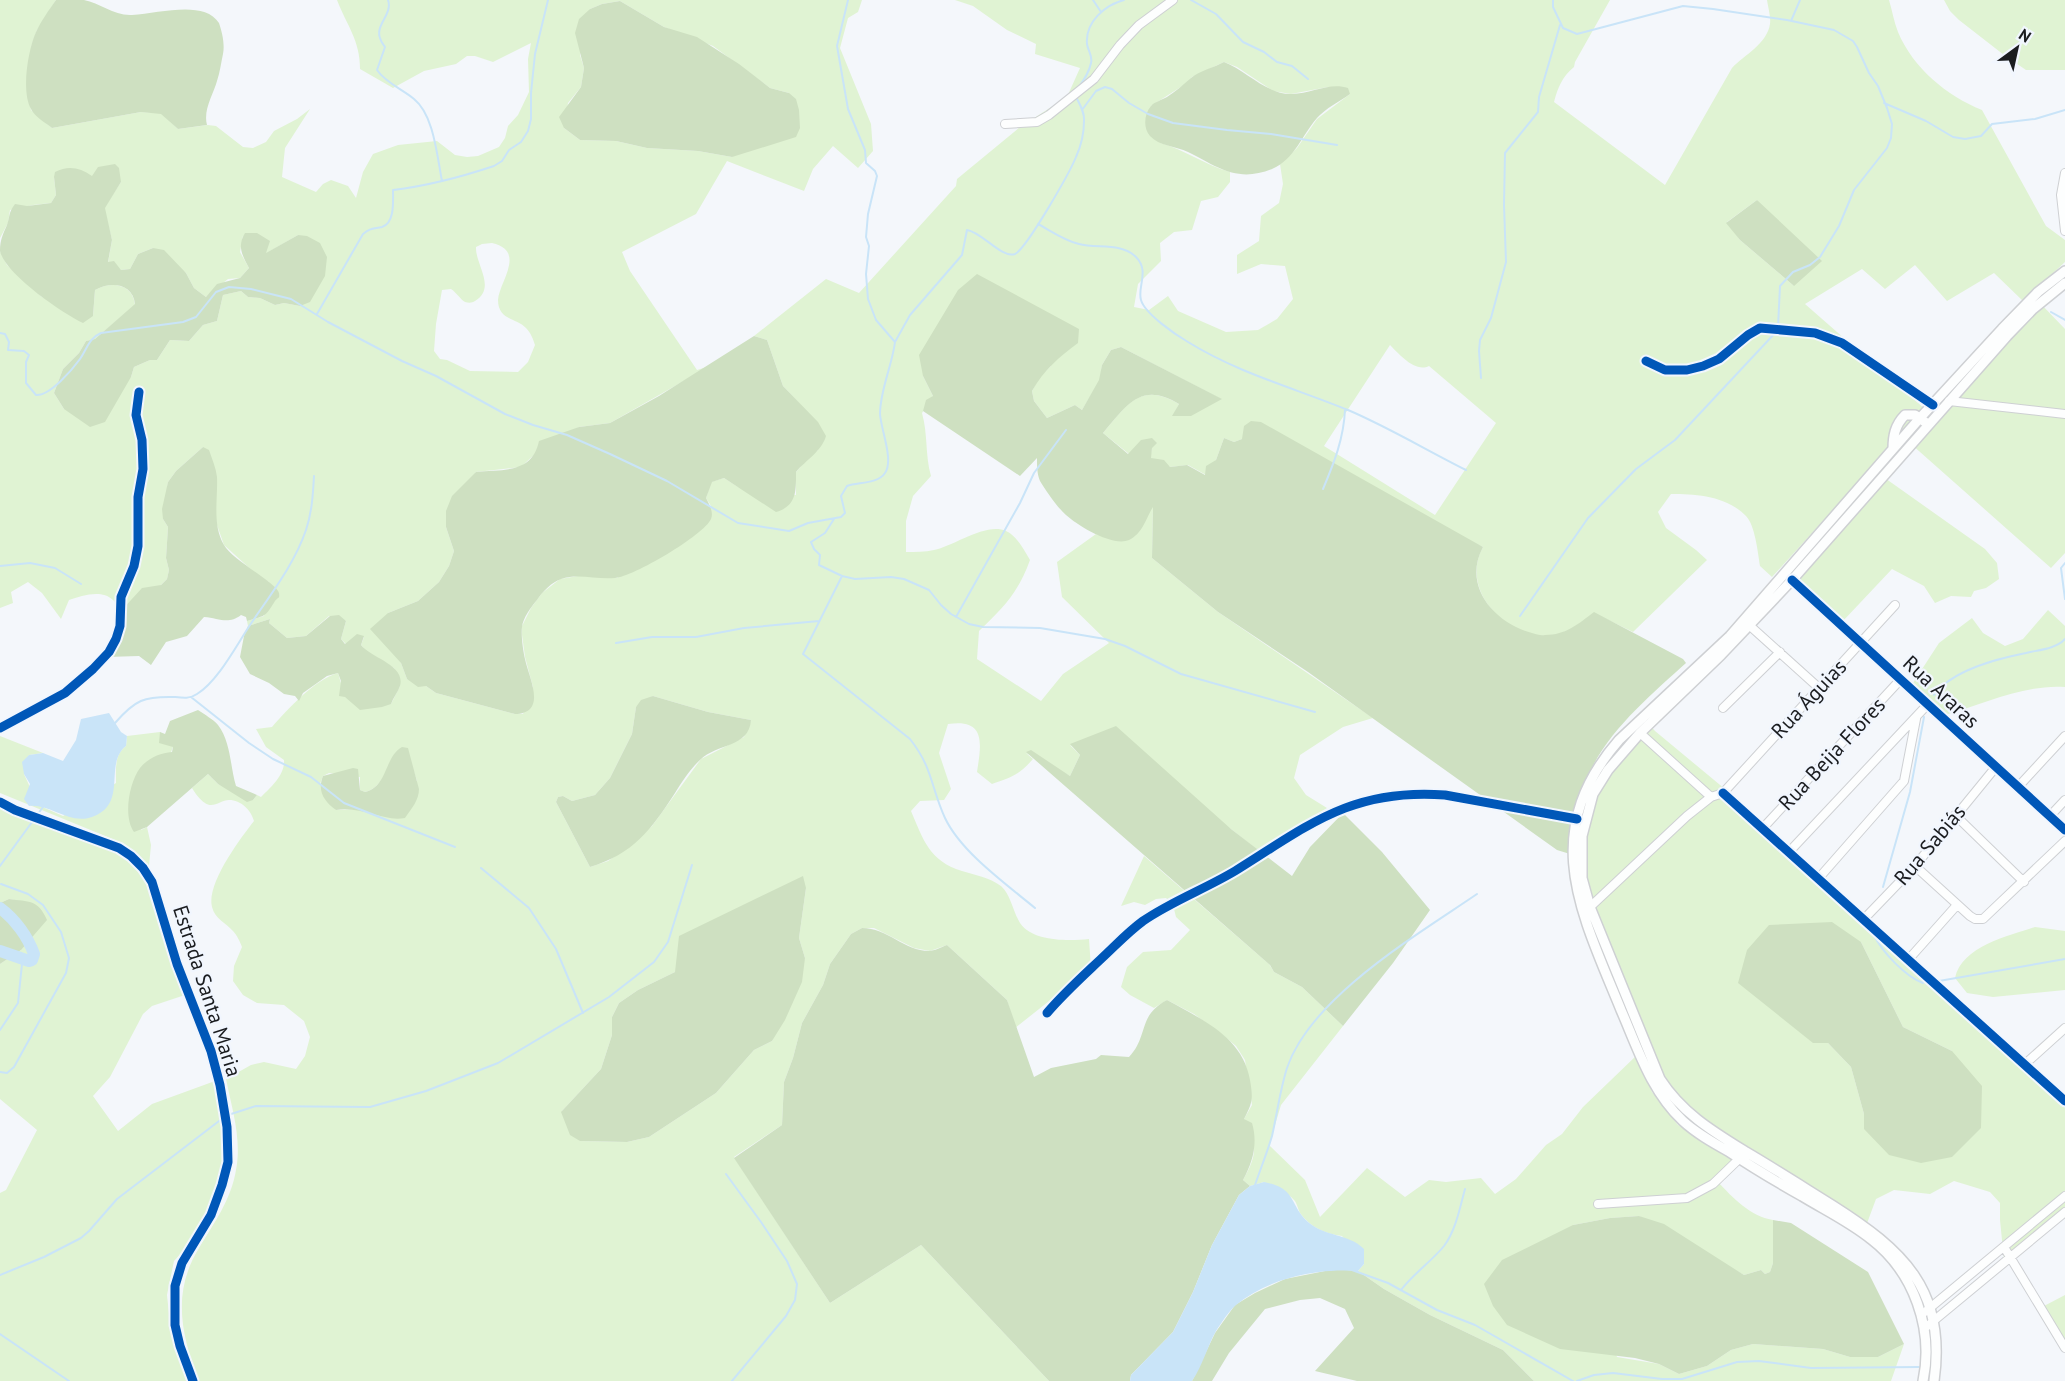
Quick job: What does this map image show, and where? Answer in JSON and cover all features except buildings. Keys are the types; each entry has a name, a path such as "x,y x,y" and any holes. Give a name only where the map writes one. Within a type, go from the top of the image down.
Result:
{"main road":[{"path":"1934,1381 1937,1351 1935,1322 1931,1308 1913,1272 1892,1248 1876,1233 1701,1124 1676,1101 1660,1079 1590,907 1582,878 1582,836 1593,794 1604,775 1640,733 1792,580 1870,492 1924,421 1933,405 2022,308 2065,271"},
{"path":"1923,1381 1926,1358 1922,1315 1913,1292 1891,1258 1873,1240 1695,1130 1661,1097 1646,1069 1586,925 1573,867 1573,847 1577,819 1592,778 1614,746 1641,717 1740,625 1893,449 1949,401 2020,322 2065,283"},
{"path":"1893,449 1894,433 1901,418 1909,413 1924,421"}],"street":[{"path":"1005,124 1037,122 1049,115 1094,79 1139,25 1173,0"},
{"path":"2065,173 2061,195 2065,231"},
{"path":"1646,361 1665,370 1688,370 1719,359 1760,328 1815,333 1842,343 1933,405"},
{"path":"0,728 65,693 93,669 109,652 116,639 120,626 121,597 134,566 138,546 138,497 143,469 142,440 136,416 138,392"},
{"path":"1949,401 2065,414"},
{"name":"Rua Araras","path":"1792,580 2065,830"},
{"name":"Rua Águias","path":"1723,793 1895,605"},
{"path":"1749,625 1820,688"},
{"path":"1723,708 1780,652"},
{"name":"Rua Beija Flores","path":"1762,829 1901,679"},
{"path":"1788,853 1928,704"},
{"path":"1818,879 1904,781 1916,718"},
{"path":"1640,733 1711,797"},
{"path":"2018,787 2065,736"},
{"name":"Rua Sabiás","path":"1863,920 1915,866 1995,768"},
{"path":"1590,907 1687,816 1711,797 1723,793 2065,1101"},
{"path":"1047,1013 1125,935 1144,921 1182,898 1223,878 1301,829 1340,809 1397,794 1427,794 1445,795 1577,819"},
{"path":"2050,816 2065,800"},
{"name":"Estrada Santa Maria","path":"0,802 15,810 119,848 143,868 152,882 177,964 211,1051 220,1084 229,1149 226,1172 215,1206 182,1263 175,1286 175,1325 193,1381"},
{"path":"1955,815 2024,882"},
{"path":"1915,866 1957,905 1975,919 1983,919 2065,841"},
{"path":"1908,960 1957,905"},
{"path":"2025,1065 2065,1028"},
{"path":"1598,1204 1687,1198 1713,1184 1739,1159"},
{"path":"1922,1315 2065,1196"},
{"path":"1925,1328 2065,1212"},
{"path":"2004,1247 2065,1348"}],"green space":[{"path":"0,0 56,0 37,30 32,44 27,87 31,110 52,128 141,112 161,113 178,129 216,126 243,147 253,148 266,142 274,131 310,109 285,148 282,177 316,192 323,184 331,180 348,186 356,198 363,172 373,154 398,145 437,141 455,155 467,157 478,156 499,147 505,138 508,126 518,115 529,92 528,59 531,43 493,62 467,56 456,64 424,71 393,88 360,69 355,41 337,0 862,0 858,12 848,18 840,48 871,124 873,151 858,168 833,146 813,169 804,191 727,161 696,214 622,252 630,271 697,370 710,366 610,423 579,427 536,453 521,467 476,472 446,527 454,551 449,566 439,582 418,601 388,613 407,679 426,686 436,693 515,714 523,714 533,687 525,657 522,626 542,593 560,579 584,575 617,578 711,506 706,498 711,482 724,478 738,487 796,495 796,472 818,450 800,404 783,386 767,340 754,336 826,279 859,293 956,186 957,179 1020,127 1067,97 1080,68 1035,54 1036,44 1007,30 973,6 955,0 1610,0 1574,67 1561,83 1554,102 1665,185 1732,68 1754,49 1768,31 1770,15 1767,0 1889,0 1895,24 1904,45 1922,69 1944,89 1982,110 2046,226 2065,240 2065,262 2023,301 1994,273 1947,301 1915,265 1885,289 1862,269 1805,304 1925,409 1772,577 1760,566 1752,526 1738,509 1721,500 1671,494 1658,512 1666,528 1707,560 1633,632 1594,613 1571,629 1559,634 1544,636 1514,627 1500,618 1481,593 1477,578 1477,563 1483,547 1242,439 1234,442 1224,438 1216,460 1206,475 1188,465 1170,467 1150,458 1152,448 1129,454 1103,433 1135,399 1154,395 1166,397 1179,404 1173,416 1221,399 1121,347 1111,350 1102,365 1100,380 1082,410 1075,405 1047,418 1034,401 1032,391 1040,376 1051,366 923,376 933,396 922,413 931,476 913,496 906,521 906,552 924,552 942,548 980,532 998,529 1014,536 1030,560 1009,599 979,631 977,659 1041,701 1063,674 1109,643 1062,597 1057,562 1096,534 1153,506 1152,558 1218,612 1373,718 1343,727 1300,755 1294,778 1306,795 1327,808 1288,833 1265,856 1231,829 1070,745 1080,755 1070,776 1026,753 1033,759 1024,768 992,784 977,772 980,743 975,729 961,723 948,724 939,753 951,789 944,800 920,801 911,811 924,840 935,855 951,867 988,879 1001,886 1020,923 1033,934 1062,940 1089,939 1091,968 1015,1028 1007,1000 947,945 930,951 914,948 874,928 862,928 851,934 830,964 823,985 802,1023 784,1082 782,1125 734,1157 830,1303 921,1245 1049,1381 198,1381 187,1347 182,1298 190,1265 226,1201 234,1181 238,1147 226,1079 251,1065 264,1062 296,1069 305,1056 310,1037 304,1021 284,1005 257,1003 243,995 233,981 234,966 242,947 230,928 216,915 212,907 212,897 219,874 254,821 248,810 241,804 229,800 208,805 192,788 208,774 218,784 253,800 257,795 261,797 280,776 284,760 266,747 256,729 272,727 302,696 329,677 338,673 345,697 391,704 400,686 394,668 366,651 361,645 364,637 346,644 341,639 346,621 329,616 306,636 287,638 269,623 270,619 248,626 247,621 264,616 269,582 257,575 224,545 217,525 203,447 176,471 168,482 163,519 168,527 166,558 169,570 167,579 161,585 120,612 114,601 103,595 91,594 69,600 61,619 42,593 28,582 11,592 13,603 0,608 0,251 7,265 42,297 93,316 95,290 101,287 120,286 130,292 133,298 135,305 95,339 86,341 79,353 63,369 54,393 64,409 131,377 134,367 150,360 157,360 170,340 189,341 203,325 217,321 223,295 241,291 248,297 260,298 275,305 284,303 300,306 298,235 265,254 243,236 240,252 249,268 240,278 228,279 206,297 194,288 186,273 153,248 138,254 130,269 121,270 108,263 112,240 104,208 121,182 92,176 54,177 56,195 51,203 10,210 8,223 0,238","holes":["620,1 664,27 713,46 770,88 789,93 732,157 698,151 647,148 616,141 580,140 564,128 568,103 581,87 584,68 580,55 590,9","1224,62 1237,67 1273,91 1291,94 1328,87 1350,94 1317,119 1297,148 1280,164 1283,184 1279,203 1261,216 1259,241 1237,255 1237,274 1261,264 1285,266 1293,299 1277,319 1258,330 1226,332 1178,311 1168,296 1149,310 1134,307 1138,284 1161,261 1160,243 1174,232 1192,230 1201,201 1218,197 1230,182 1230,172 1161,143 1151,106 1187,83 1192,77","1757,200 1794,286 1740,240 1727,222","492,243 502,247 508,253 510,260 499,293 499,307 504,315 526,328 535,345 528,362 518,372 470,371 440,359 434,351 442,290 451,289 463,301 469,303 481,296 484,289 485,283 476,247","1390,345 1413,365 1429,366 1496,423 1435,515 1324,446","653,696 708,712 751,720 744,737 701,759 652,826 608,861 590,867 556,802 558,797 563,796 572,801 595,795 610,778 632,734 636,707","393,757 414,772 417,781 358,809 336,810 320,784 323,776 329,773 360,777 360,790 365,792 379,783","806,888 799,938 805,958 772,1041 754,1050 716,1093 649,1137 627,1142 580,1141 562,1111 601,1069 612,1035 612,1017 619,1003 638,990 675,972"]},
{"path":"56,0 84,0 125,15 193,10 212,16 219,23 224,50 218,78 207,108 207,125 178,129 161,114 141,112 52,128 38,117 31,109 26,92 28,60 36,32"},
{"path":"1944,0 2065,0 2065,70 2026,70 1959,20"},
{"path":"620,1 664,27 697,37 739,64 770,88 789,93 796,99 799,110 800,128 796,137 732,157 698,151 647,148 616,141 580,140 564,128 559,117 581,87 584,68 575,33 579,19 590,9"},
{"path":"1224,62 1274,91 1292,94 1334,86 1348,88 1350,94 1317,118 1292,153 1280,165 1260,173 1238,174 1219,168 1183,150 1158,142 1150,136 1145,125 1147,113 1152,105 1170,95 1194,76"},
{"path":"115,164 119,168 121,182 105,208 112,240 108,262 114,261 121,270 130,269 138,254 153,248 164,250 186,273 194,288 206,297 217,284 240,278 249,268 241,250 241,242 245,233 257,233 270,241 266,253 298,235 307,236 320,243 327,257 325,276 310,302 300,306 284,303 275,305 260,298 248,297 241,291 223,295 217,321 203,325 189,341 170,340 157,360 150,360 134,367 131,377 105,422 90,427 64,409 54,393 63,369 79,353 86,341 95,339 135,304 133,297 130,292 120,286 107,285 95,290 93,316 83,323 49,302 12,271 4,260 0,247 10,212 15,204 27,206 51,203 56,195 55,172 74,168 92,176 98,167"},
{"path":"1757,200 1822,261 1794,286 1740,240 1726,223"},
{"path":"977,274 1079,329 1078,343 1052,364 1032,391 1034,401 1047,418 1075,405 1082,410 1099,380 1102,365 1111,350 1121,347 1222,399 1191,416 1172,416 1179,404 1166,397 1154,395 1136,399 1103,433 1128,454 1141,440 1152,438 1157,443 1152,448 1151,458 1164,460 1170,467 1187,465 1205,475 1206,466 1216,460 1224,438 1234,442 1242,439 1244,426 1251,421 1261,422 1483,547 1476,575 1479,589 1485,601 1505,621 1532,633 1552,635 1571,628 1594,612 1683,659 1686,663 1631,715 1596,761 1582,796 1570,854 1557,850 1308,672 1218,612 1152,558 1153,507 1141,530 1134,537 1122,541 1105,538 1071,520 1055,503 1040,481 1037,458 1020,476 923,411 926,400 933,396 923,376 919,355 958,290"},
{"path":"2040,303 2065,329 2065,553 2051,568 1911,444"},
{"path":"754,336 767,340 783,386 818,422 826,436 817,451 796,472 794,497 788,506 776,512 724,478 712,482 706,498 712,511 711,519 696,535 667,554 624,576 615,578 568,577 551,585 532,606 523,624 525,659 534,693 531,708 525,712 515,714 436,693 426,686 418,687 407,679 401,663 370,629 388,613 418,601 439,582 449,566 454,551 446,527 446,511 452,496 476,472 515,468 530,459 539,441 579,427 610,423 659,396"},
{"path":"203,447 209,450 216,474 216,512 218,529 224,545 271,583 279,593 279,597 265,615 247,621 246,617 241,615 232,620 204,617 187,636 166,642 151,665 139,656 106,657 111,647 120,612 142,588 161,585 167,579 169,570 166,558 168,527 163,519 162,509 168,482 176,471"},
{"path":"1882,476 1985,549 1997,563 1999,579 1986,588 1974,591 1971,597 1951,596 1935,603 1924,586 1892,569 1843,621 1790,577"},
{"path":"2048,610 2065,626 2065,687 2020,692 1945,715 1913,683 1939,643 1972,618 1983,633 2005,646 2023,639"},
{"path":"339,615 346,621 341,639 345,644 357,634 364,636 361,645 398,673 400,686 391,704 360,710 345,697 339,696 341,681 338,673 327,676 303,693 299,701 295,696 284,694 269,683 250,674 240,657 248,626 270,619 269,623 287,638 306,636 330,616"},
{"path":"653,696 708,712 751,720 749,729 745,736 707,755 696,764 658,818 640,839 618,855 590,867 556,802 558,797 563,796 572,801 595,795 610,778 632,734 636,707 641,700"},
{"path":"198,710 214,721 222,732 228,746 236,786 257,795 253,800 247,802 218,784 208,774 147,827 134,832 128,809 130,791 136,774 150,759 172,752 173,747 159,743 160,732 165,734 170,721"},
{"path":"1645,720 1655,731 1743,804 2065,1101 2065,1209 2004,1260 2000,1203 1990,1192 1954,1181 1930,1194 1894,1190 1876,1199 1866,1226 1724,1137 1669,1090 1587,893 1583,872 1586,820 1612,760","holes":["1861,942 1903,1027 1952,1051 1864,1129 1864,1114 1851,1067 1828,1043"]},
{"path":"1116,726 1231,829 1292,876 1310,847 1343,813 1382,852 1430,910 1393,963 1343,1026 1302,987 1274,972 1270,965 1026,752 1031,750 1070,776 1080,755 1070,744"},
{"path":"160,732 173,747 141,830 147,827 151,845 149,866 139,855 120,842 0,793 0,736 43,753 29,755 24,774 38,805 63,816 116,783 118,758 126,746 127,736"},
{"path":"402,747 408,748 419,789 413,807 405,818 389,818 355,810 336,810 325,799 321,791 323,776 353,768 358,769 360,790 365,792 378,784 392,758"},
{"path":"0,805 113,850 131,863 149,886 163,935 185,995 152,1006 143,1014 110,1077 93,1096 118,1131 152,1104 215,1081 227,1135 227,1160 207,1217 187,1247 174,1261 167,1295 170,1323 187,1381 0,1381 0,1193 6,1190 37,1130 0,1099 0,964 21,950 14,900 9,899 0,903"},
{"path":"1144,856 1269,964 1274,972 1302,987 1343,1026 1281,1105 1269,1145 1305,1180 1320,1217 1367,1168 1405,1197 1429,1180 1446,1182 1481,1178 1495,1194 1516,1179 1546,1145 1562,1134 1583,1107 1637,1055 1652,1092 1678,1125 1739,1161 1718,1182 1749,1210 1773,1220 1773,1263 1770,1272 1765,1274 1761,1270 1744,1275 1639,1216 1610,1218 1573,1225 1617,1357 1659,1364 1679,1374 1707,1366 1731,1350 1753,1344 1823,1349 1850,1357 1878,1357 1904,1344 1891,1381 1534,1381 1503,1350 1430,1315 1384,1289 1358,1271 1364,1264 1342,1236 1324,1232 1313,1226 1300,1213 1294,1200 1284,1192 1264,1182 1250,1186 1243,1180 1254,1150 1244,1119 1252,1105 1245,1060 1236,1046 1194,1014 1167,1000 1154,1008 1130,995 1121,987 1127,967 1143,952 1171,950 1190,930 1176,917 1173,905 1166,898 1156,899 1145,905 1134,902 1121,906"},
{"path":"803,876 806,888 799,938 805,958 802,982 785,1020 772,1041 754,1050 716,1093 649,1137 627,1142 580,1141 570,1135 561,1112 601,1069 612,1035 612,1017 619,1003 638,990 675,972 679,936"},
{"path":"9,899 27,901 36,905 47,920 21,950 0,964 0,903"},
{"path":"1832,922 1861,942 1903,1027 1952,1051 1982,1086 1981,1128 1952,1157 1921,1163 1889,1155 1864,1129 1864,1114 1851,1067 1828,1043 1813,1043 1738,983 1747,950 1769,925"},
{"path":"2035,927 2065,931 2065,990 1993,997 1967,993 1955,978 1959,967 1977,950"},
{"path":"862,928 880,932 920,950 931,951 947,945 1007,1000 1034,1077 1051,1068 1096,1059 1101,1055 1129,1057 1151,1013 1167,1000 1219,1031 1239,1052 1246,1065 1252,1091 1251,1104 1244,1119 1252,1123 1255,1138 1252,1159 1243,1180 1250,1186 1239,1195 1212,1245 1193,1292 1173,1332 1131,1375 1130,1381 1049,1381 921,1245 830,1303 734,1158 782,1125 784,1082 802,1023 823,985 830,964 851,934"},
{"path":"1639,1216 1664,1224 1744,1275 1761,1270 1765,1274 1770,1272 1773,1263 1773,1220 1791,1223 1868,1272 1904,1344 1878,1357 1850,1357 1823,1349 1753,1344 1731,1350 1707,1366 1679,1374 1659,1364 1635,1358 1560,1349 1507,1325 1493,1306 1484,1284 1502,1260 1573,1225 1610,1218"},
{"path":"1335,1269 1358,1271 1384,1289 1430,1315 1503,1350 1534,1381 1357,1381 1315,1371 1354,1328 1345,1309 1320,1298 1300,1300 1265,1309 1229,1353 1212,1381 1192,1381 1215,1333 1235,1305 1285,1279"},
{"path":"2065,1295 2065,1342 2044,1306"}],"water":[{"path":"109,713 121,732 127,736 126,746 119,754 116,763 110,803 103,811 84,819 68,817 37,806 29,806 24,799 30,784 24,774 22,762 29,755 43,753 63,761 76,740 81,719"},
{"path":"1264,1182 1282,1188 1302,1216 1315,1227 1358,1244 1364,1249 1364,1264 1358,1271 1326,1271 1294,1277 1263,1288 1249,1296 1233,1308 1221,1324 1192,1381 1130,1381 1131,1375 1173,1332 1193,1292 1212,1245 1239,1195 1250,1186"}],"waterway":[{"path":"388,0 388,10 379,33 385,47 377,70 421,106 434,137 442,181"},
{"path":"317,314 363,234 382,227 389,221 393,190 444,181 494,166 502,161 509,150 521,142 528,131 531,119 535,54 548,0"},
{"path":"848,0 837,46 848,109 865,150 866,163 877,176 868,214 866,237 869,246 866,274 868,299 876,320 895,342"},
{"path":"1093,0 1101,12"},
{"path":"1078,88 1088,73 1091,63 1087,44 1089,29 1103,10 1124,0"},
{"path":"1191,0 1216,14 1243,42 1264,52 1277,62 1292,66 1308,79"},
{"path":"1553,0 1553,7 1563,28 1577,34 1683,6 1787,20 1834,30 1853,41 1878,86 1887,108 1892,124 1891,138 1887,148 1854,190 1839,226 1820,257 1810,265 1793,272 1780,286 1778,327"},
{"path":"1791,21 1800,0"},
{"path":"1481,378 1480,340 1491,318 1506,262 1505,153 1538,112 1539,97 1560,25"},
{"path":"1082,110 1096,91 1105,87 1112,89 1129,103 1148,114 1173,123 1271,134 1337,145"},
{"path":"0,333 5,334 9,342 8,350 24,351 29,355 26,362 26,383 36,395 48,391 60,382 80,359 91,341 101,333 183,322 196,317 216,292 229,287 251,289 291,299 328,322 436,376 505,414 567,435 610,454 667,481 738,523 789,531 808,523 841,517 845,513 841,496 847,486 873,481 885,473 888,461 880,414 895,342 910,315 962,255 967,230 979,235 1004,253 1015,254 1021,249 1057,193 1079,148 1083,135 1084,118 1075,95"},
{"path":"1884,103 1926,121 1953,137 1965,139 1981,136 1992,124 2035,119 2065,110"},
{"path":"1038,224 1074,243 1123,249 1130,252 1140,262 1142,268 1140,295 1144,306 1162,324 1207,353 1226,363 1363,417 1466,470"},
{"path":"2051,312 2065,320"},
{"path":"1520,616 1588,518 1636,469 1675,440 1776,332"},
{"path":"1323,489 1335,460 1345,409"},
{"path":"956,617 1020,503 1034,473 1066,430"},
{"path":"115,723 128,709 141,701 155,697 194,696 212,681 281,579 301,543 312,503 314,476"},
{"path":"834,519 825,533 811,542 820,555 819,565 842,576 855,579 891,577 904,579 929,590 951,614 969,624 983,627 1040,628 1105,639 1125,646 1181,674 1315,712"},
{"path":"0,566 30,563 55,568 81,584"},
{"path":"2065,563 2061,568 2065,599"},
{"path":"842,576 803,654 910,739 923,759 940,807 952,831 985,867 1035,908"},
{"path":"616,643 652,637 696,637 744,628 819,621"},
{"path":"1934,695 1942,686 1963,672 2002,659 2052,647 2065,639"},
{"path":"191,697 249,743 273,759 311,777 344,803 455,847"},
{"path":"1883,887 1910,792 1924,717"},
{"path":"0,866 43,807"},
{"path":"228,1115 256,1106 370,1107 426,1091 498,1063 609,997 654,962 668,942 692,865"},
{"path":"481,868 529,908 556,949 583,1013"},
{"path":"0,1072 7,1073 14,1067 66,973 69,958 61,932 43,905 28,894 1,884"},
{"path":"1254,1188 1272,1136 1287,1068 1300,1042 1318,1017 1368,970 1477,894"},
{"path":"0,908 20,929 34,954 32,960 29,961 0,951"},
{"path":"1874,935 1895,963 1923,983"},
{"path":"0,1030 18,1003 22,964 20,959"},
{"path":"1939,981 2065,959"},
{"path":"0,1275 44,1257 81,1238 117,1199 223,1118"},
{"path":"726,1174 787,1261 797,1284 795,1300 786,1316 732,1381"},
{"path":"1401,1290 1448,1240 1465,1189"},
{"path":"1352,1270 1388,1283 1437,1310 1475,1325 1573,1381"},
{"path":"0,1334 69,1381"},
{"path":"1577,1381 1594,1375 1613,1373 1682,1379 1737,1362 1759,1361 1811,1368 1919,1367"}],"cycle path":[{"path":"1646,361 1665,370 1687,370 1719,359 1760,328 1815,333 1842,343 1933,405"},
{"path":"0,728 65,693 93,669 109,652 116,639 120,626 121,597 134,566 138,546 138,497 143,469 142,440 136,415 139,392"},
{"path":"1792,580 2065,830"},
{"path":"1723,793 2065,1101"},
{"path":"1047,1013 1060,998 1143,921 1235,871 1309,825 1357,804 1383,797 1412,794 1445,795 1577,819"},
{"path":"0,802 15,810 119,848 143,868 152,882 177,964 211,1051 220,1085 227,1127 228,1162 211,1215 182,1263 175,1286 175,1325 193,1381"}]}
